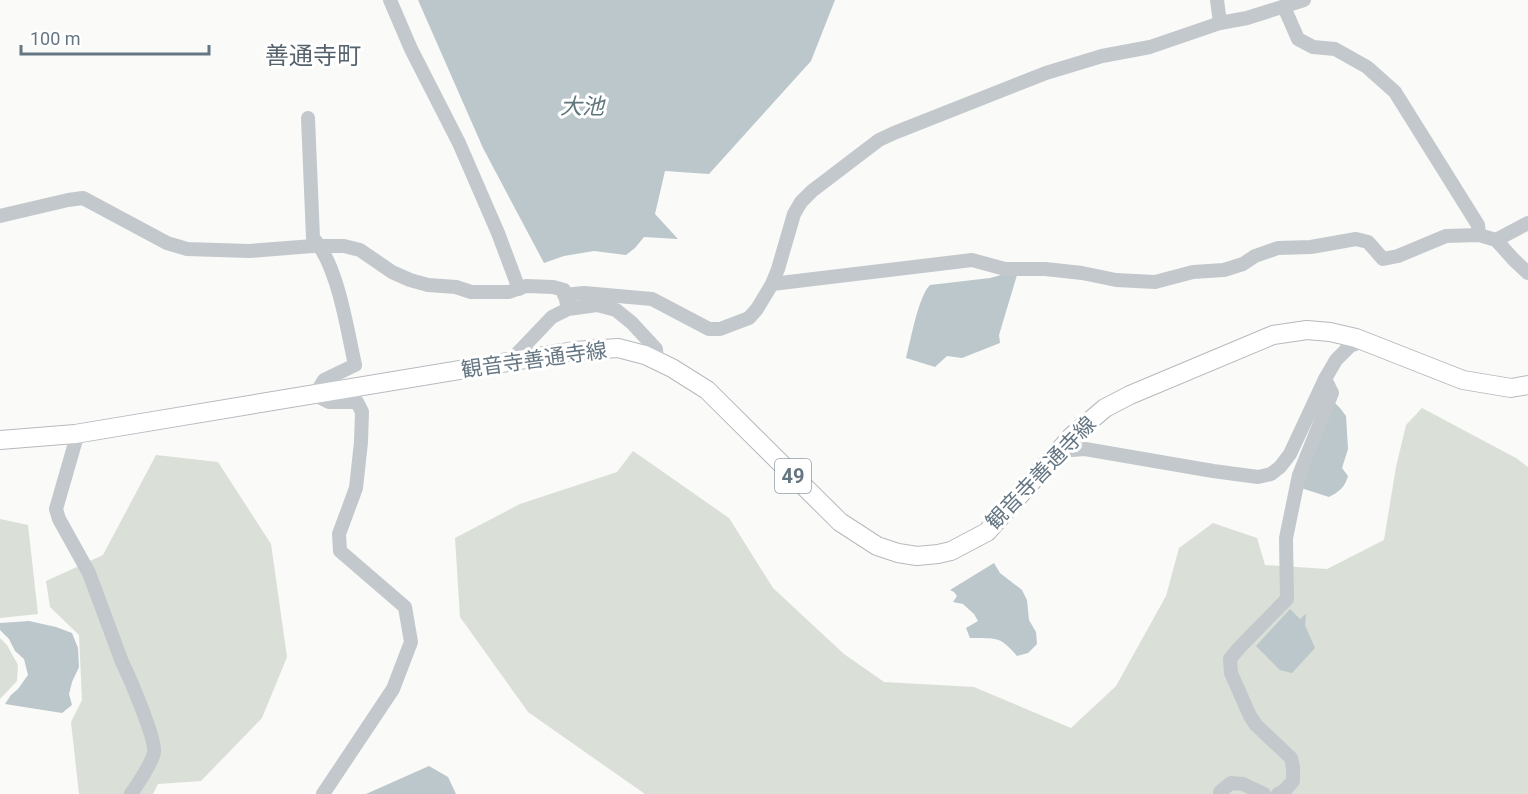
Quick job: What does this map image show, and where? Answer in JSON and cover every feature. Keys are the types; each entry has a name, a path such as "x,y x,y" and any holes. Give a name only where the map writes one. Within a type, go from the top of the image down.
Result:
{"main road":[{"name":"観音寺善通寺線","path":"0,440 75,434 574,351 618,348 645,355 672,368 706,390 840,522 877,546 917,556 951,551 987,532 1072,436 1105,408 1130,395 1273,335 1307,330 1330,332 1363,340 1463,380 1511,388 1528,385"}],"street":[{"path":"390,0 411,49 459,142 519,289"},
{"path":"1217,0 1220,23"},
{"path":"509,362 566,302 584,293 652,299 709,329 720,329 749,318 772,284 794,214 801,202 879,140 1046,73 1102,56 1150,47 1220,23 1247,18 1304,0"},
{"path":"1284,7 1298,39 1313,47 1335,49 1367,67 1395,92 1478,225 1479,235"},
{"path":"308,118 313,238 320,246 335,278 355,365 324,381 315,395 329,402 357,402 362,412 356,488 339,534 340,551 405,607 411,642 393,689 322,794"},
{"path":"0,216 83,198 167,243 187,249 249,251 344,246 360,250 392,272 428,285 456,287 471,292 509,292 526,286 553,287 564,290 566,302"},
{"path":"1496,240 1528,223"},
{"path":"772,284 972,260 1005,269 1045,269 1116,280 1155,282 1193,272 1224,270 1278,248 1311,247 1356,239 1368,242 1383,259 1398,256 1446,236 1479,235 1496,240 1528,273"},
{"path":"566,302 597,305 616,310 633,323 656,349 657,361"},
{"path":"1058,451 1085,449 1213,471 1258,477 1271,474 1280,467 1290,453 1336,360 1350,346 1363,340"},
{"path":"1278,794 1286,790 1293,781 1291,758 1256,725 1250,716 1231,673 1230,659 1287,599 1286,538 1299,475 1332,393 1325,379"},
{"path":"75,434 75,443 56,509 59,519 89,573 152,739 154,752 143,776 131,794"},
{"path":"1220,794 1231,783 1243,784 1264,794"}],"shaded area":[{"path":"1422,408 1516,458 1528,467 1528,794 645,794 528,712 460,617 455,538 520,504 617,472 633,451 729,518 773,588 844,654 884,682 974,687 1071,728 1116,686 1166,596 1179,548 1213,523 1257,538 1265,565 1327,569 1384,540 1396,467 1406,425"},
{"path":"156,455 218,462 271,544 287,657 262,718 201,781 158,784 153,794 79,794 71,722 82,700 79,635 50,607 46,581 103,555"},
{"path":"0,519 28,525 38,614 0,618"},
{"path":"0,638 7,645 18,665 17,681 0,699"}],"water":[{"name":"大池","path":"418,0 835,0 811,61 709,174 665,171 655,214 678,239 644,237 626,255 594,251 564,256 544,263 483,148"},
{"path":"1005,274 1017,275 999,335 1000,343 962,358 947,356 935,367 906,358 918,309 930,285"},
{"path":"1334,402 1346,416 1348,449 1342,468 1348,476 1341,489 1329,497 1301,488"},
{"path":"994,563 1000,573 1022,590 1027,600 1029,620 1036,632 1037,644 1028,653 1017,656 1001,641 970,638 966,628 978,621 963,604 953,602 957,596 950,590"},
{"path":"1290,609 1300,619 1306,614 1305,625 1315,648 1292,673 1280,670 1256,646"},
{"path":"29,621 72,633 78,648 79,667 69,694 72,705 62,713 5,704 28,675 24,659 15,651 9,639 0,630 0,623"},
{"path":"429,766 448,777 456,794 366,794"}],"district":[{"name":"善通寺町","path":"313,56"}]}
